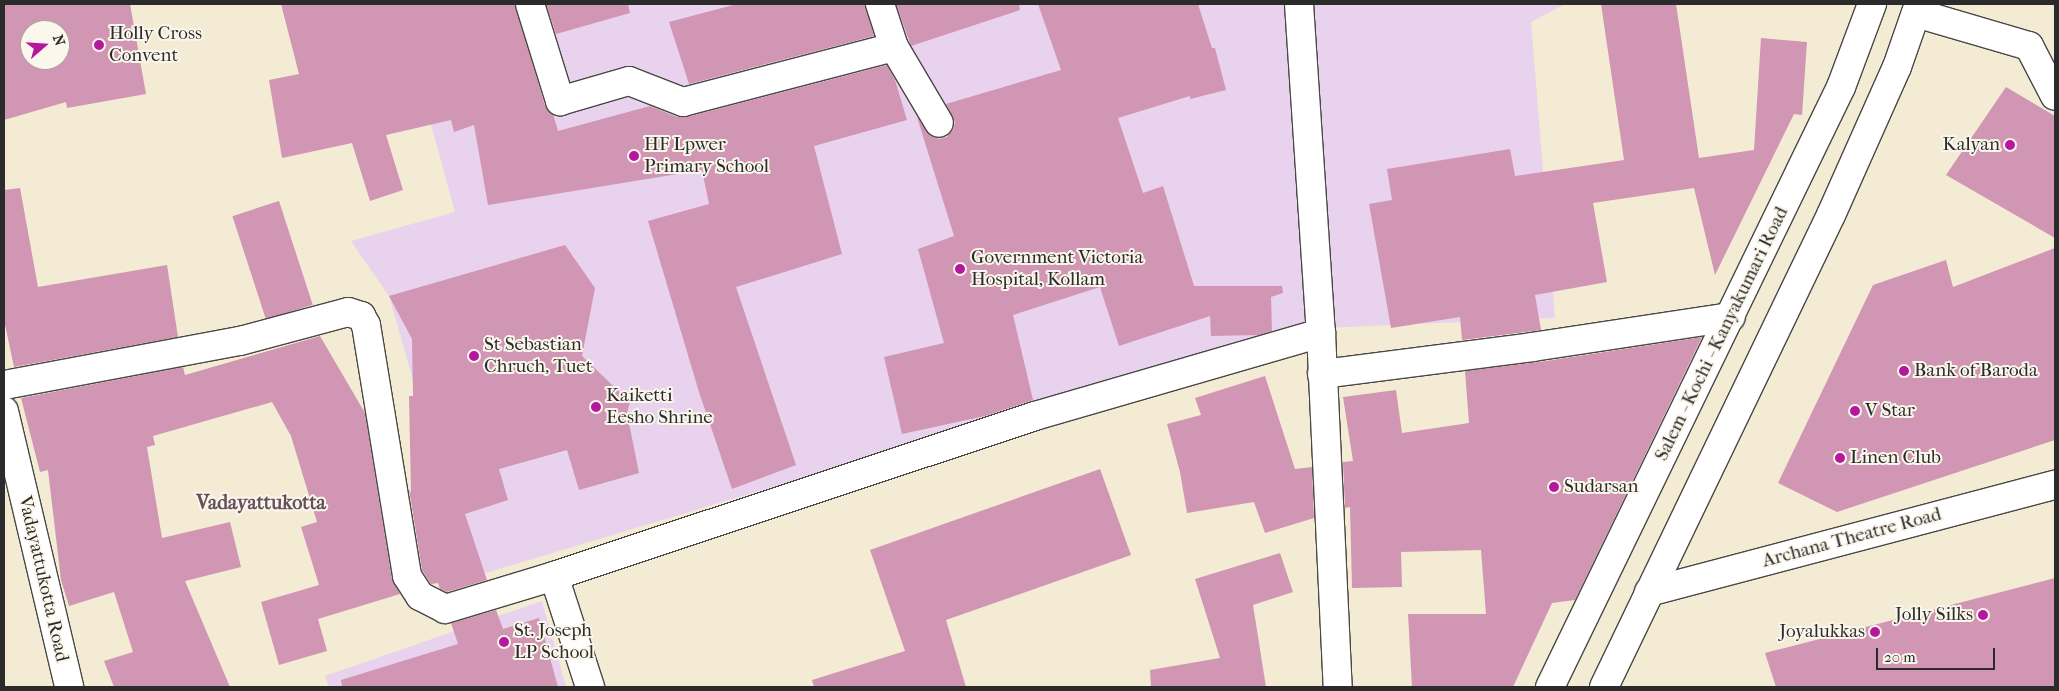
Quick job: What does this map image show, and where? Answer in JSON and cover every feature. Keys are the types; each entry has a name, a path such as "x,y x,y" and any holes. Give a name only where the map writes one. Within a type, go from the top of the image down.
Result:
{"street":[{"path":"530,4 560,101 629,81 683,102 894,48"},
{"path":"880,4 894,48 939,124"},
{"path":"1299,4 1321,333 1338,687"},
{"name":"Salem - Kochi - Kanyakumari Road","path":"1550,687 1841,87 1872,4"},
{"path":"1604,687 1831,215 1897,67 1918,8 2029,46 2055,96"},
{"path":"4,385 240,341 348,312 361,316 366,325 407,576 420,596 444,609 554,576 1034,416 1321,333"},
{"path":"1322,374 1532,347 1730,317"},
{"name":"Vadayattukotta Road","path":"4,412 69,687"},
{"name":"Archana Theatre Road","path":"1649,592 2055,485"},
{"path":"554,576 590,687"}],"shaded area":[{"name":"Government Victoria Hospital, Kollam","path":"398,4 1565,4 1531,22 1555,318 1300,329 452,583 412,376 389,296 351,241 455,212"},
{"name":"St. Joseph LP School","path":"542,601 566,687 329,687 325,676"}],"building":[{"name":"Holly Cross Convent","path":"4,4 130,4 146,94 67,108 66,102 4,120"},
{"path":"281,4 515,4 545,106 553,114 558,131 650,106 677,117 687,117 887,65 895,80 907,120 814,146 842,254 736,287 796,465 732,489 699,392 648,221 709,204 702,170 488,205 474,125 454,132 451,120 386,135 403,190 370,201 352,143 282,158 269,80 299,74"},
{"path":"546,4 628,4 630,13 556,34"},
{"path":"737,4 865,4 874,36 689,84 669,22"},
{"path":"896,4 1019,4 1020,10 911,46"},
{"path":"1038,4 1198,4 1212,48 1215,48 1226,90 1190,99 1190,96 1118,118 1143,193 1163,186 1194,286 1282,286 1283,293 1271,297 1272,331 1259,335 1211,336 1210,316 1119,346 1100,287 1013,315 1033,400 985,416 902,434 884,357 944,343 918,249 954,236 917,117 931,136 939,139 947,137 953,130 955,122 946,104 1061,70"},
{"path":"1601,4 1676,4 1699,158 1754,150 1761,38 1807,42 1802,115 1794,114 1715,275 1694,188 1593,203 1607,282 1535,295 1541,330 1462,340 1460,317 1391,328 1369,204 1392,200 1387,169 1510,149 1515,176 1624,160"},
{"name":"Kalyan","path":"2006,87 2055,116 2055,238 1946,175"},
{"path":"20,188 38,287 167,265 178,337 14,367 4,320 4,190"},
{"path":"279,201 313,305 266,320 232,216"},
{"path":"565,245 595,288 582,356 630,402 627,413 639,473 579,490 567,450 499,469 508,500 465,514 487,580 447,592 440,589 438,583 431,584 422,570 409,489 411,493 409,396 413,396 412,339 389,296"},
{"name":"Bank of Baroda","path":"2055,248 2055,440 1837,512 1778,483 1873,285 1946,260 1953,287"},
{"path":"320,336 365,413 392,579 400,594 318,619 327,651 279,665 261,602 319,585 301,527 317,522 291,436 272,402 153,436 155,445 147,447 162,538 230,522 241,567 185,581 230,687 114,687 104,661 133,652 114,592 69,606 61,580 48,470 40,472 21,398 183,367 185,375"},
{"path":"1702,337 1575,600 1552,603 1513,687 1412,687 1408,614 1486,614 1481,550 1401,552 1402,587 1352,588 1350,507 1345,508 1343,462 1353,461 1343,397 1396,390 1402,433 1469,423 1465,371 1546,361"},
{"path":"1265,376 1295,469 1312,467 1314,518 1265,533 1254,502 1187,513 1180,472 1167,424 1201,415 1195,398"},
{"path":"1100,469 1131,555 946,620 966,687 814,687 812,680 905,651 870,550"},
{"path":"1280,553 1293,592 1253,605 1266,687 1151,687 1150,670 1220,658 1195,579"},
{"name":"Jolly Silks","path":"2055,578 2055,687 1776,687 1765,653"},
{"name":"St. Joseph LP School","path":"496,610 503,629 539,618 558,687 342,687 341,680 458,644 451,623"}],"place":[{"name":"Holly Cross Convent","path":"99,45"},
{"name":"Kalyan","path":"2010,145"},
{"name":"HF Lpwer Primary School","path":"634,156"},
{"name":"Government Victoria Hospital, Kollam","path":"960,269"},
{"name":"St Sebastian Chruch, Tuet","path":"474,356"},
{"name":"Bank of Baroda","path":"1904,371"},
{"name":"Kaiketti Eesho Shrine","path":"596,407"},
{"name":"V Star","path":"1855,411"},
{"name":"Linen Club","path":"1840,458"},
{"name":"Sudarsan","path":"1554,487"},
{"name":"Jolly Silks","path":"1983,615"},
{"name":"Joyalukkas","path":"1875,632"},
{"name":"St. Joseph LP School","path":"504,642"}],"district":[{"name":"Vadayattukotta","path":"261,502"}]}
